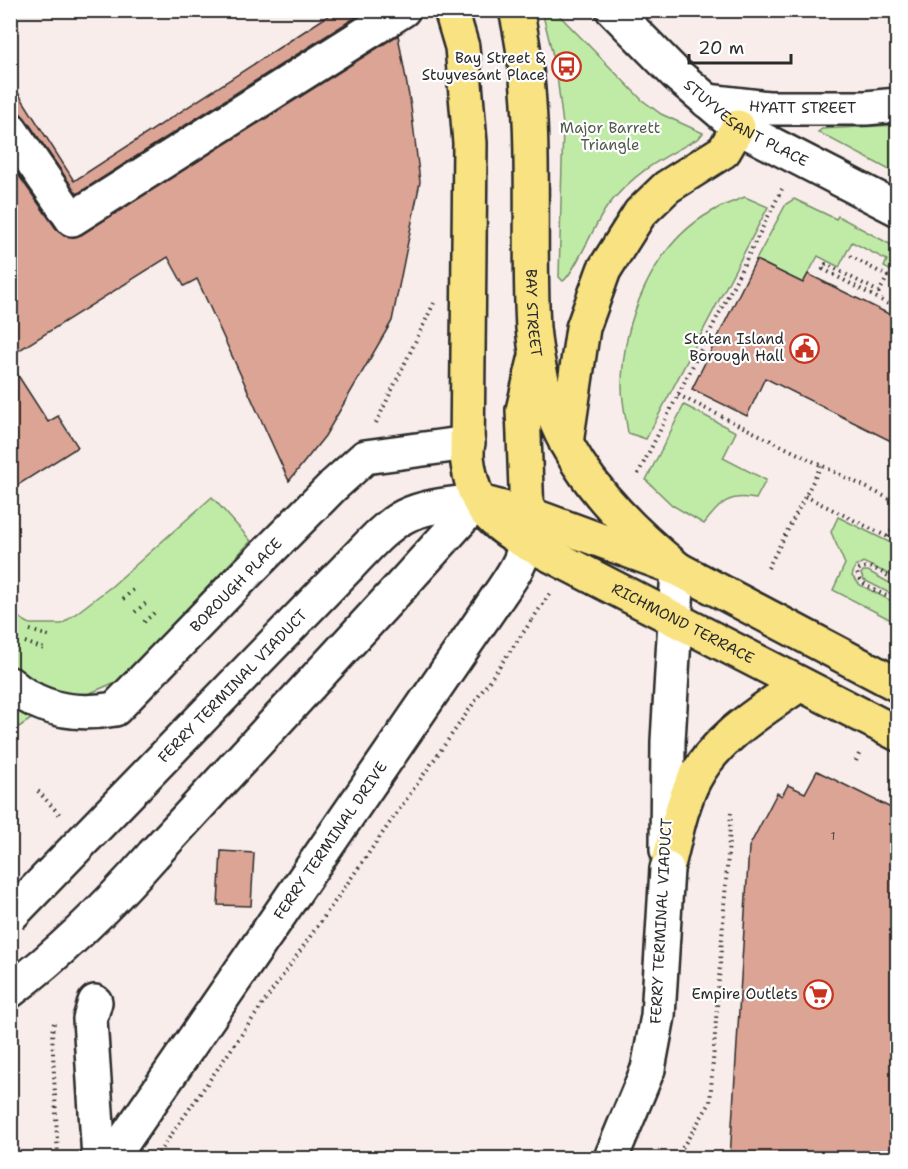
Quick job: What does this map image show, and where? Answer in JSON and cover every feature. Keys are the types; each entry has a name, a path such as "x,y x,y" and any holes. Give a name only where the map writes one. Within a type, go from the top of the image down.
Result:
{"main road":[{"path":"451,10 462,47 470,143 468,443 469,469 478,501"},
{"name":"BAY STREET","path":"516,10 526,63 530,123 531,297 536,356 549,408 566,445 593,484 623,519 678,568"},
{"path":"566,445 582,328 594,290 614,251 640,213 688,173 719,155 738,127"},
{"path":"536,356 523,410 527,529 678,568 897,685"},
{"name":"RICHMOND TERRACE","path":"478,501 491,519 527,529 674,620 897,734"},
{"path":"667,869 688,794 705,763 738,729 800,684"}],"street":[{"path":"10,129 72,219 404,10"},
{"name":"STUYVESANT PLACE","path":"613,10 707,101 738,127 897,209"},
{"name":"HYATT STREET","path":"707,101 768,108 866,108 897,105"},
{"name":"BOROUGH PLACE","path":"10,684 31,699 61,710 101,712 115,709 351,466 365,457 468,443"},
{"path":"10,992 90,923 478,501"},
{"name":"FERRY TERMINAL VIADUCT","path":"10,916 387,525 406,514 433,506 478,501"},
{"name":"FERRY TERMINAL DRIVE","path":"112,1158 519,566 527,529"},
{"name":"FERRY TERMINAL VIADUCT","path":"611,1158 641,1089 654,1045 667,869 668,741 678,568"},
{"path":"95,1002 90,1019 99,1158"}],"path":[{"path":"639,474 782,189"},
{"path":"850,256 897,282"},
{"path":"888,276 879,292 826,264 823,269 894,307 897,300"},
{"path":"370,431 398,380 425,316 438,296"},
{"path":"678,395 897,503"},
{"path":"768,568 821,466"},
{"path":"806,496 897,542"},
{"path":"888,537 897,518"},
{"path":"897,582 870,567 863,567 857,571 859,580 864,584 897,601"},
{"path":"123,598 134,589"},
{"path":"155,1158 551,592"},
{"path":"135,612 146,603"},
{"path":"144,622 155,612"},
{"path":"30,630 52,636"},
{"path":"26,642 47,650"},
{"path":"676,1158 710,1103 731,813"}],"green space":[{"name":"Major Barrett Triangle","path":"542,11 555,11 642,100 661,114 703,133 699,138 649,167 617,195 602,214 573,269 563,281 559,277 563,125 556,68"},
{"path":"897,125 897,174 818,132 822,129"},
{"path":"745,197 768,207 646,439 628,433 622,393 623,362 635,312 644,288 672,244 690,226 715,210"},
{"path":"794,199 836,219 838,216 897,248 897,274 884,267 887,260 852,242 839,267 818,256 803,283 756,260 786,204"},
{"path":"684,405 736,432 723,458 766,480 756,499 739,497 726,501 704,524 672,505 646,480"},
{"path":"212,497 251,541 120,680 31,719 11,732 11,613 30,624 62,624 112,586"},
{"path":"838,517 897,546 897,578 863,562 855,567 852,576 860,585 897,604 897,623 833,590 845,564 831,532"},
{"path":"863,571 868,571 897,587 897,597 864,580 861,574"}],"building":[{"path":"337,10 367,10 77,194 25,118 19,112 10,111 10,80 74,181"},
{"path":"398,35 411,107 420,182 392,321 325,436 289,481 197,279 184,286 168,257 10,356 10,163 57,230 64,236 81,235"},
{"name":"Staten Island Borough Hall","path":"756,260 803,283 808,274 897,318 897,444 765,378 747,416 692,389"},
{"path":"10,363 48,422 58,416 78,447 10,490"},
{"name":"Empire Outlets","path":"817,771 897,811 897,1158 730,1158 749,847 777,793 782,796 788,785 805,793"},
{"path":"221,851 254,853 251,906 218,905"}],"place":[{"name":"Bay Street & Stuyvesant Place","path":"566,67"},
{"name":"Staten Island Borough Hall","path":"805,348"},
{"name":"Empire Outlets","path":"819,994"}]}
